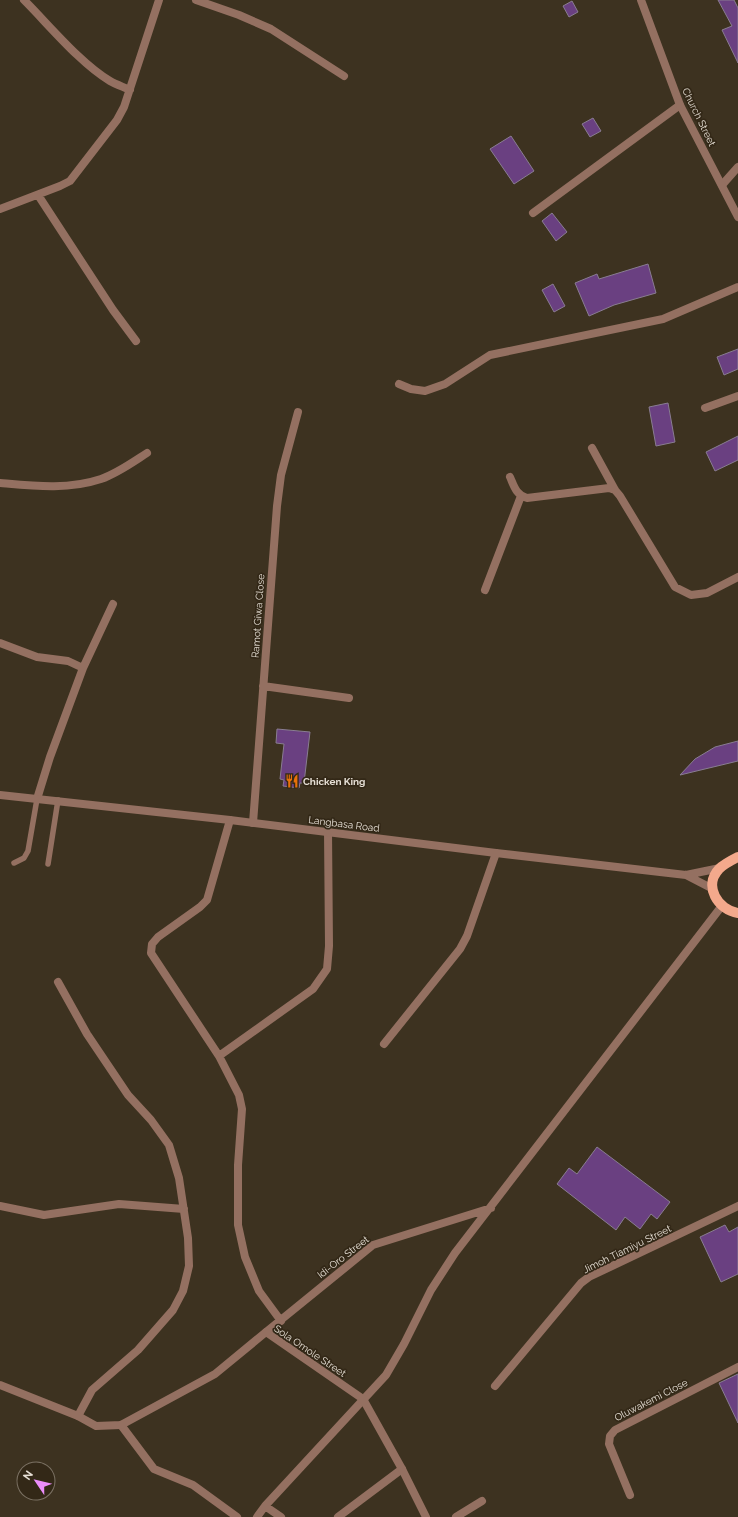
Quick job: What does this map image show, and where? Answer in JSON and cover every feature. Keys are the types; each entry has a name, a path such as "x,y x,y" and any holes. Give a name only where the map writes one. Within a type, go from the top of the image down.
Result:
{"main road":[{"path":"736,915 721,907 715,899 713,889 714,878 720,868 738,857"}],"street":[{"path":"24,0 57,35 93,68 110,81 130,90"},
{"path":"0,209 70,181 118,120 130,90 159,0"},
{"path":"196,0 239,15 271,29 344,76"},
{"name":"Church Street","path":"641,0 680,105 738,217"},
{"path":"533,213 680,105"},
{"path":"722,185 738,167"},
{"path":"38,195 112,310 136,341"},
{"path":"399,384 411,389 425,391 445,384 490,356 663,319 738,287"},
{"path":"706,408 738,396"},
{"name":"Ramot Giwa Close","path":"253,823 278,498 281,475 298,412"},
{"path":"592,448 615,490 676,587 691,594 707,593 738,577"},
{"path":"0,483 46,487 65,487 77,485 102,478 147,453"},
{"path":"510,477 516,491 521,496 527,498 609,488 615,490"},
{"path":"485,590 521,496"},
{"path":"37,799 50,757 83,668 113,604"},
{"path":"0,642 37,657 68,661 83,668"},
{"path":"263,686 349,698"},
{"name":"Langbasa Road","path":"0,797 58,800 328,831 496,853 686,874"},
{"path":"230,820 207,900 200,907 158,937 152,944 151,953 219,1056 239,1095 242,1109 238,1165 238,1225 245,1257 259,1291 280,1320"},
{"path":"219,1056 313,989 327,969 328,831"},
{"path":"384,1044 460,949 467,936 496,853"},
{"path":"686,874 720,868"},
{"path":"686,874 713,889"},
{"path":"257,1517 265,1506 386,1375 401,1350 431,1290 455,1254 721,907"},
{"path":"58,982 95,1046 128,1095 151,1120 169,1145 179,1178 188,1238 189,1266 183,1290 173,1310 138,1350 92,1390 78,1416"},
{"path":"0,1206 44,1215 119,1204 184,1209"},
{"name":"Jimoh Tiamiyu Street","path":"495,1386 581,1284 589,1277 738,1206"},
{"name":"Idi-Oro Street","path":"266,1332 373,1245 491,1208"},
{"name":"Sola Omole Street","path":"0,1385 78,1416 96,1426 121,1425 215,1374 266,1332 363,1399 402,1469 426,1517"},
{"name":"Oluwakemi Close","path":"630,1496 609,1444 610,1436 615,1430 738,1367"},
{"path":"121,1425 154,1469 193,1486 236,1517"},
{"path":"338,1517 402,1469"},
{"path":"456,1517 482,1501"},
{"path":"265,1506 281,1517"}],"lane":[{"path":"14,863 24,858 28,851 37,799"},
{"path":"48,864 58,800"}],"building":[{"path":"718,0 734,0 738,8 738,63 722,30 732,26"},
{"path":"572,1 578,12 569,17 563,6"},
{"path":"593,118 601,131 590,137 582,124"},
{"path":"511,136 534,171 514,184 490,149"},
{"path":"552,213 567,232 556,241 542,221"},
{"path":"648,264 656,293 614,305 589,316 575,283 597,274 599,279"},
{"path":"553,284 565,306 554,312 542,290"},
{"path":"738,349 738,369 724,375 717,357"},
{"path":"668,403 675,442 656,446 649,407"},
{"path":"738,436 738,460 715,471 706,452"},
{"path":"277,729 310,732 304,783 300,783 299,788 283,786 284,780 280,779 284,744 276,743"},
{"path":"738,741 738,761 680,775 695,759 715,747"},
{"path":"597,1147 670,1202 657,1219 651,1214 640,1229 625,1217 616,1230 557,1184 569,1168 577,1174"},
{"path":"725,1225 729,1232 738,1227 738,1274 721,1282 700,1237"},
{"path":"738,1374 738,1423 719,1383"}],"place":[{"name":"Chicken King","path":"292,781"}]}
